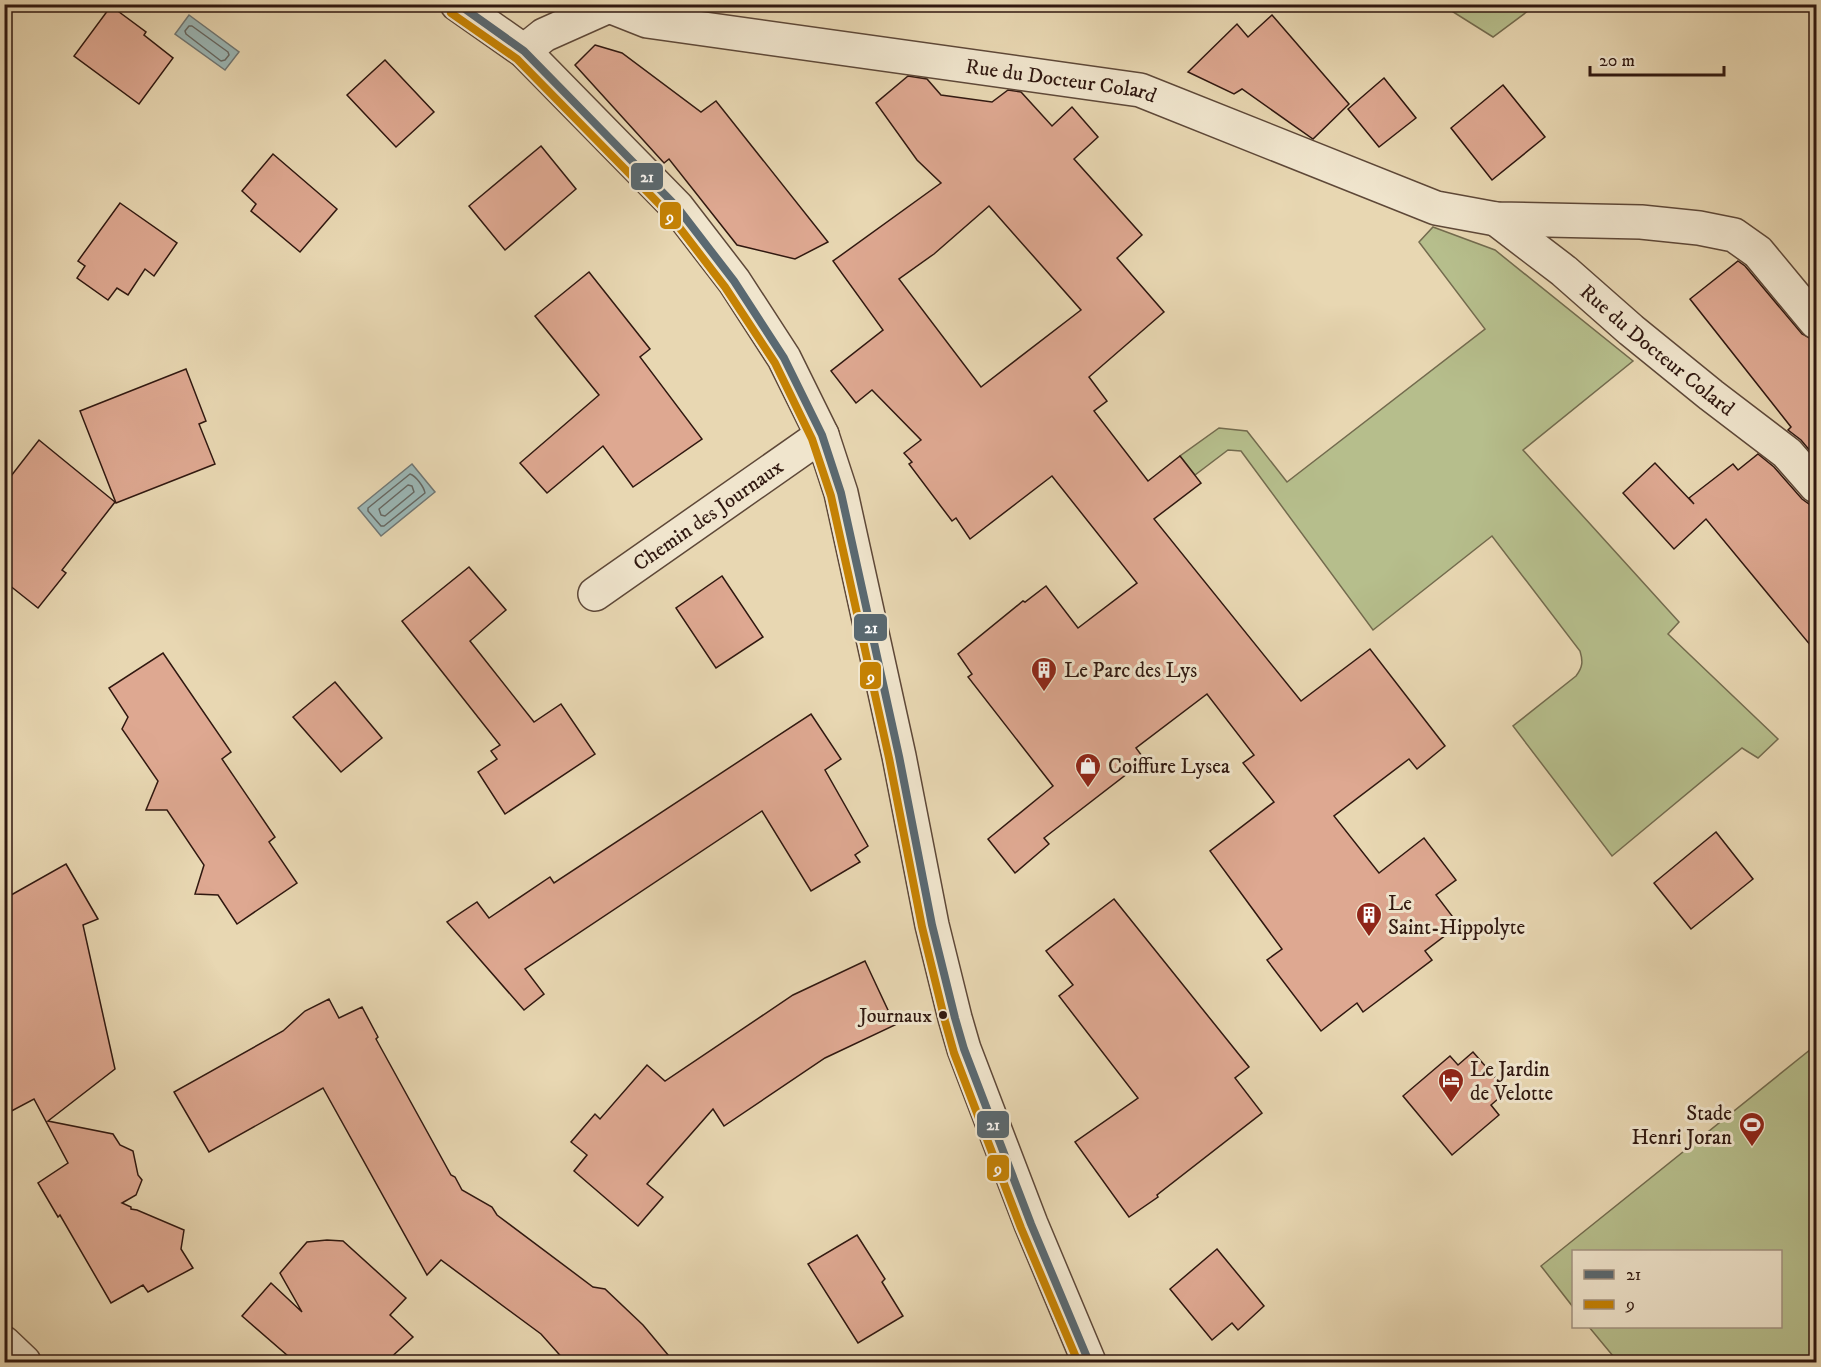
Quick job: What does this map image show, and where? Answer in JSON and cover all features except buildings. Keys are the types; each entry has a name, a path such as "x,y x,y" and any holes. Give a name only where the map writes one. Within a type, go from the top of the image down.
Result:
{"street":[{"path":"458,4 524,51 677,207 734,281 771,339 822,435 846,514 899,756 932,925 954,1018 1027,1213 1089,1362"},
{"name":"Rue du Docteur Colard","path":"524,51 544,35 609,5 647,21 1140,90 1436,208 1496,219 1641,222 1699,228 1734,235 1758,252 1816,322"},
{"name":"Rue du Docteur Colard","path":"1496,219 1564,272 1684,373 1787,453 1816,486"},
{"name":"Chemin des Journaux","path":"595,594 822,435"},
{"path":"4,1343 24,1362"}],"green space":[{"path":"1442,5 1536,5 1493,37"},
{"path":"1433,227 1495,250 1633,361 1523,450 1679,622 1668,634 1778,739 1758,758 1742,748 1612,856 1513,726 1576,676 1582,664 1582,658 1580,651 1492,536 1373,630 1241,451 1228,450 1195,475 1180,456 1219,428 1247,431 1287,482 1485,329 1419,242"},
{"name":"Stade Henri Joran","path":"1816,1045 1816,1362 1618,1362 1590,1328 1782,1328 1782,1250 1572,1250 1572,1306 1541,1266"}],"water":[{"path":"189,15 239,52 225,70 175,34"},
{"path":"412,464 435,492 381,536 358,508"}],"transit line":[{"name":"21","path":"458,4 524,51 677,207 734,281 784,358 822,435 841,493 899,756 932,925 955,1018 964,1049 1031,1224 1089,1362"},
{"name":"9","path":"451,13 517,59 669,214 725,287 775,363 812,439 831,496 889,758 922,927 954,1053 1021,1228 1078,1362"}],"place":[{"name":"Le Parc des Lys","path":"1044,693"},
{"name":"Coiffure Lysea","path":"1088,789"},
{"name":"Le Saint-Hippolyte","path":"1369,938"},
{"name":"Journaux","path":"943,1015"},
{"name":"Le Jardin de Velotte","path":"1451,1104"},
{"name":"Stade Henri Joran","path":"1752,1148"}]}
